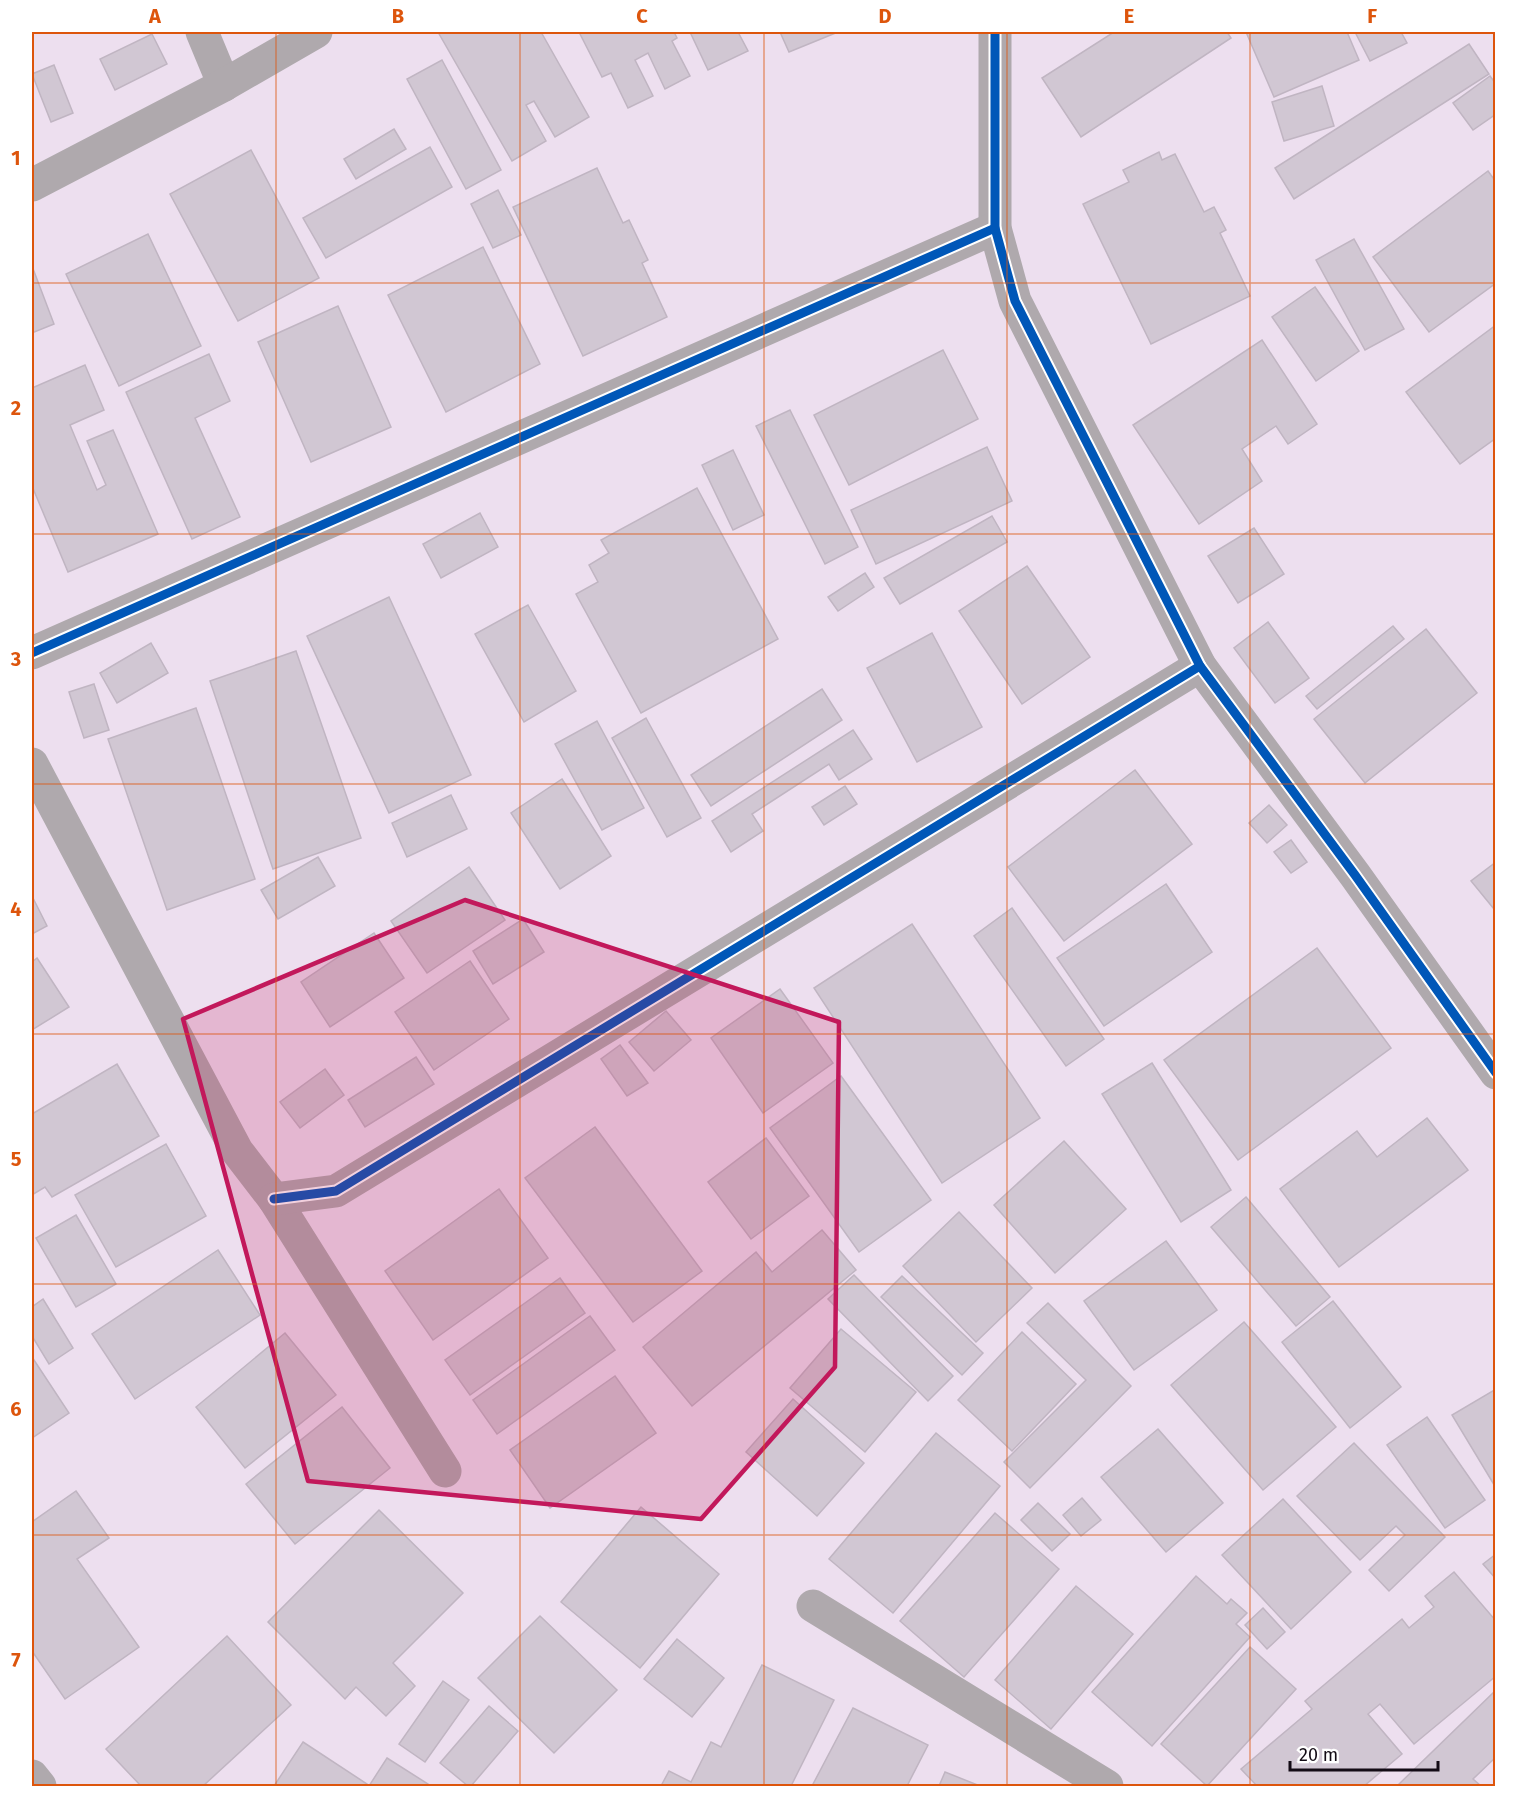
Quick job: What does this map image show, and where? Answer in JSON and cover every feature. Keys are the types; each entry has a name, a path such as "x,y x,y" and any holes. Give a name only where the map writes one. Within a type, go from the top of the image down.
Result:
{"street":[{"path":"202,32 224,86"},
{"path":"32,185 224,86 316,32"},
{"path":"995,32 995,228 1015,301 1200,666 1355,875 1496,1073"},
{"path":"32,653 995,228"},
{"path":"274,1199 336,1191 1200,666"},
{"path":"32,764 237,1151 274,1199 446,1471"},
{"path":"813,1606 1107,1786"},
{"path":"32,1776 40,1786"}],"highlighted area":[{"path":"465,900 839,1022 835,1367 701,1519 308,1481 183,1019"}],"building":[{"path":"438,32 541,32 589,117 555,137 534,101 526,105 546,141 512,161"},
{"path":"579,32 674,32 677,38 672,41 690,76 665,89 648,53 635,60 653,96 628,108 611,73 602,77"},
{"path":"690,32 738,32 748,51 708,70"},
{"path":"780,32 838,32 789,52"},
{"path":"1114,32 1227,32 1231,38 1081,137 1042,78"},
{"path":"1246,32 1347,32 1359,60 1274,97"},
{"path":"1355,32 1401,32 1407,43 1370,61"},
{"path":"152,34 167,64 115,90 100,59"},
{"path":"1469,44 1489,74 1294,199 1275,168"},
{"path":"442,60 501,170 466,189 407,79"},
{"path":"54,65 73,113 51,122 32,74"},
{"path":"1490,76 1496,84 1496,114 1473,130 1453,103"},
{"path":"1322,86 1334,126 1284,141 1272,102"},
{"path":"394,129 406,149 356,179 344,159"},
{"path":"430,147 452,187 326,258 303,218"},
{"path":"251,150 319,278 238,321 170,194"},
{"path":"1159,152 1162,160 1175,154 1204,212 1214,207 1226,230 1220,233 1250,296 1151,344 1083,204 1129,182 1123,170"},
{"path":"597,168 623,223 629,220 648,260 642,263 667,317 583,356 513,207"},
{"path":"1488,171 1496,182 1496,283 1429,332 1373,257"},
{"path":"498,190 521,235 493,248 471,204"},
{"path":"148,234 201,346 119,386 66,274"},
{"path":"1354,239 1404,329 1365,350 1316,260"},
{"path":"483,247 540,364 446,412 388,295"},
{"path":"32,266 54,324 32,333"},
{"path":"1315,287 1359,351 1316,381 1272,317"},
{"path":"338,306 391,427 311,462 258,342"},
{"path":"1496,325 1496,438 1460,464 1406,392"},
{"path":"1262,340 1317,424 1288,444 1276,426 1242,449 1262,481 1199,524 1133,425"},
{"path":"943,350 978,419 849,485 814,415"},
{"path":"209,354 230,401 195,418 240,517 192,539 126,392"},
{"path":"85,365 104,410 70,425 97,490 106,485 87,441 113,430 158,534 68,572 32,486 32,388"},
{"path":"790,410 858,547 825,564 756,426"},
{"path":"987,447 1012,501 876,564 851,510"},
{"path":"733,450 764,515 733,530 702,465"},
{"path":"697,488 778,639 641,713 576,594 598,582 589,565 609,553 601,540"},
{"path":"480,513 498,547 441,578 423,544"},
{"path":"992,516 1007,542 900,604 884,578"},
{"path":"1254,528 1284,574 1238,603 1208,556"},
{"path":"1027,566 1090,657 1022,704 959,611"},
{"path":"865,573 874,587 838,611 828,597"},
{"path":"389,597 471,775 389,813 307,636"},
{"path":"528,605 576,691 524,722 475,634"},
{"path":"1268,622 1309,678 1275,703 1234,648"},
{"path":"1393,626 1404,639 1317,709 1306,696"},
{"path":"1426,629 1477,693 1365,783 1314,719"},
{"path":"932,633 982,727 917,762 867,668"},
{"path":"151,643 168,673 117,703 100,673"},
{"path":"296,651 361,838 273,869 210,681"},
{"path":"94,684 109,730 84,738 69,692"},
{"path":"822,689 842,720 711,806 691,775"},
{"path":"196,708 255,879 167,910 108,739"},
{"path":"646,718 701,818 667,837 612,738"},
{"path":"597,721 644,808 602,830 555,744"},
{"path":"853,730 872,759 839,780 829,764 752,814 763,831 731,852 712,821"},
{"path":"1135,770 1192,844 1064,941 1008,867"},
{"path":"562,779 611,856 560,889 511,813"},
{"path":"845,786 857,804 824,825 812,807"},
{"path":"451,795 467,829 407,857 392,823"},
{"path":"1269,805 1287,825 1267,843 1249,823"},
{"path":"1291,840 1307,862 1291,873 1274,852"},
{"path":"318,857 335,886 278,919 261,890"},
{"path":"1496,862 1496,908 1494,909 1471,881"},
{"path":"469,867 505,920 427,973 391,921"},
{"path":"1166,884 1212,952 1104,1026 1057,958"},
{"path":"32,896 47,926 32,934"},
{"path":"1012,908 1104,1039 1066,1066 974,936"},
{"path":"523,919 544,952 493,984 473,951"},
{"path":"912,924 1040,1118 942,1183 814,988"},
{"path":"374,933 404,978 330,1027 301,982"},
{"path":"1317,948 1391,1048 1238,1160 1164,1060"},
{"path":"37,958 69,1007 32,1030 32,962"},
{"path":"470,961 509,1019 434,1070 395,1012"},
{"path":"780,989 833,1063 763,1113 711,1038"},
{"path":"666,1011 691,1040 654,1071 629,1042"},
{"path":"620,1045 648,1083 627,1096 601,1059"},
{"path":"416,1057 434,1084 365,1127 348,1100"},
{"path":"1152,1063 1231,1190 1181,1222 1102,1094"},
{"path":"117,1064 159,1136 52,1197 45,1187 32,1195 32,1114"},
{"path":"325,1069 344,1095 300,1128 280,1102"},
{"path":"841,1076 931,1200 859,1252 770,1128"},
{"path":"1427,1118 1468,1170 1339,1267 1280,1189 1357,1131 1377,1157"},
{"path":"595,1127 702,1271 633,1322 525,1178"},
{"path":"766,1138 809,1196 751,1239 708,1182"},
{"path":"1064,1141 1126,1209 1055,1273 994,1205"},
{"path":"166,1144 206,1216 116,1267 75,1195"},
{"path":"499,1189 548,1258 433,1340 385,1271"},
{"path":"1246,1197 1330,1297 1296,1326 1211,1227"},
{"path":"959,1212 1032,1288 976,1342 903,1266"},
{"path":"76,1215 116,1284 76,1307 36,1238"},
{"path":"822,1230 856,1270 692,1406 643,1347 756,1252 772,1272"},
{"path":"1166,1241 1217,1310 1134,1370 1084,1301"},
{"path":"218,1250 260,1315 135,1399 92,1334"},
{"path":"854,1275 953,1376 928,1401 828,1299"},
{"path":"902,1276 983,1353 962,1375 881,1297"},
{"path":"560,1278 585,1313 470,1395 445,1360"},
{"path":"43,1299 73,1348 49,1364 32,1336 32,1307"},
{"path":"1333,1301 1401,1387 1350,1428 1282,1342"},
{"path":"1048,1303 1131,1386 1030,1488 1004,1462 1086,1380 1027,1323"},
{"path":"590,1316 615,1350 497,1434 473,1400"},
{"path":"1244,1322 1336,1427 1263,1490 1171,1385"},
{"path":"841,1329 916,1392 865,1452 790,1388"},
{"path":"1022,1332 1076,1384 1012,1451 958,1400"},
{"path":"285,1333 336,1395 245,1468 196,1407"},
{"path":"32,1357 69,1413 32,1438"},
{"path":"615,1376 656,1433 550,1508 510,1450"},
{"path":"1496,1389 1496,1488 1452,1415"},
{"path":"793,1399 864,1463 817,1516 746,1452"},
{"path":"342,1407 390,1468 295,1544 246,1484"},
{"path":"1427,1417 1485,1500 1445,1528 1387,1445"},
{"path":"1158,1429 1223,1503 1166,1552 1101,1477"},
{"path":"936,1433 1000,1486 893,1613 829,1559"},
{"path":"1354,1443 1445,1537 1389,1591 1369,1570 1405,1535 1396,1526 1360,1560 1297,1496"},
{"path":"76,1491 109,1538 77,1559 139,1647 65,1699 32,1651 32,1522"},
{"path":"1082,1498 1101,1520 1081,1536 1063,1515"},
{"path":"1283,1499 1351,1572 1291,1629 1222,1555"},
{"path":"1038,1503 1070,1534 1052,1551 1021,1520"},
{"path":"641,1507 719,1574 640,1668 561,1602"},
{"path":"379,1510 463,1593 393,1663 415,1686 386,1716 356,1687 345,1699 268,1622"},
{"path":"995,1513 1059,1569 964,1677 900,1621"},
{"path":"1496,1554 1496,1579 1483,1564"},
{"path":"1454,1572 1496,1621 1496,1676 1414,1744 1380,1704 1368,1714 1402,1754 1364,1786 1257,1786 1241,1769 1312,1709 1305,1701 1402,1619 1409,1628 1434,1607 1425,1596"},
{"path":"1196,1576 1227,1604 1231,1599 1247,1613 1236,1624 1250,1637 1152,1746 1092,1692"},
{"path":"1076,1586 1133,1634 1051,1729 995,1680"},
{"path":"1263,1608 1285,1632 1267,1649 1245,1625"},
{"path":"540,1616 617,1690 554,1753 478,1678"},
{"path":"227,1636 291,1705 203,1786 141,1786 106,1749"},
{"path":"677,1639 724,1678 692,1717 644,1679"},
{"path":"1250,1647 1296,1689 1207,1786 1161,1744"},
{"path":"762,1665 834,1700 791,1786 661,1786 669,1771 691,1782 711,1742 721,1747"},
{"path":"443,1681 469,1700 425,1762 399,1744"},
{"path":"1496,1690 1496,1757 1473,1779 1481,1786 1397,1786"},
{"path":"489,1706 518,1731 471,1786 468,1786 440,1763"},
{"path":"853,1708 928,1745 907,1786 812,1786"},
{"path":"303,1742 367,1784 366,1786 274,1786"},
{"path":"387,1758 428,1784 427,1786 369,1786"},
{"path":"945,1772 980,1786 939,1786"}],"cycle path":[{"path":"995,32 995,228 1015,301 1200,666 1355,875 1496,1073"},
{"path":"32,653 995,228"},
{"path":"274,1199 336,1191 1200,666"}]}
